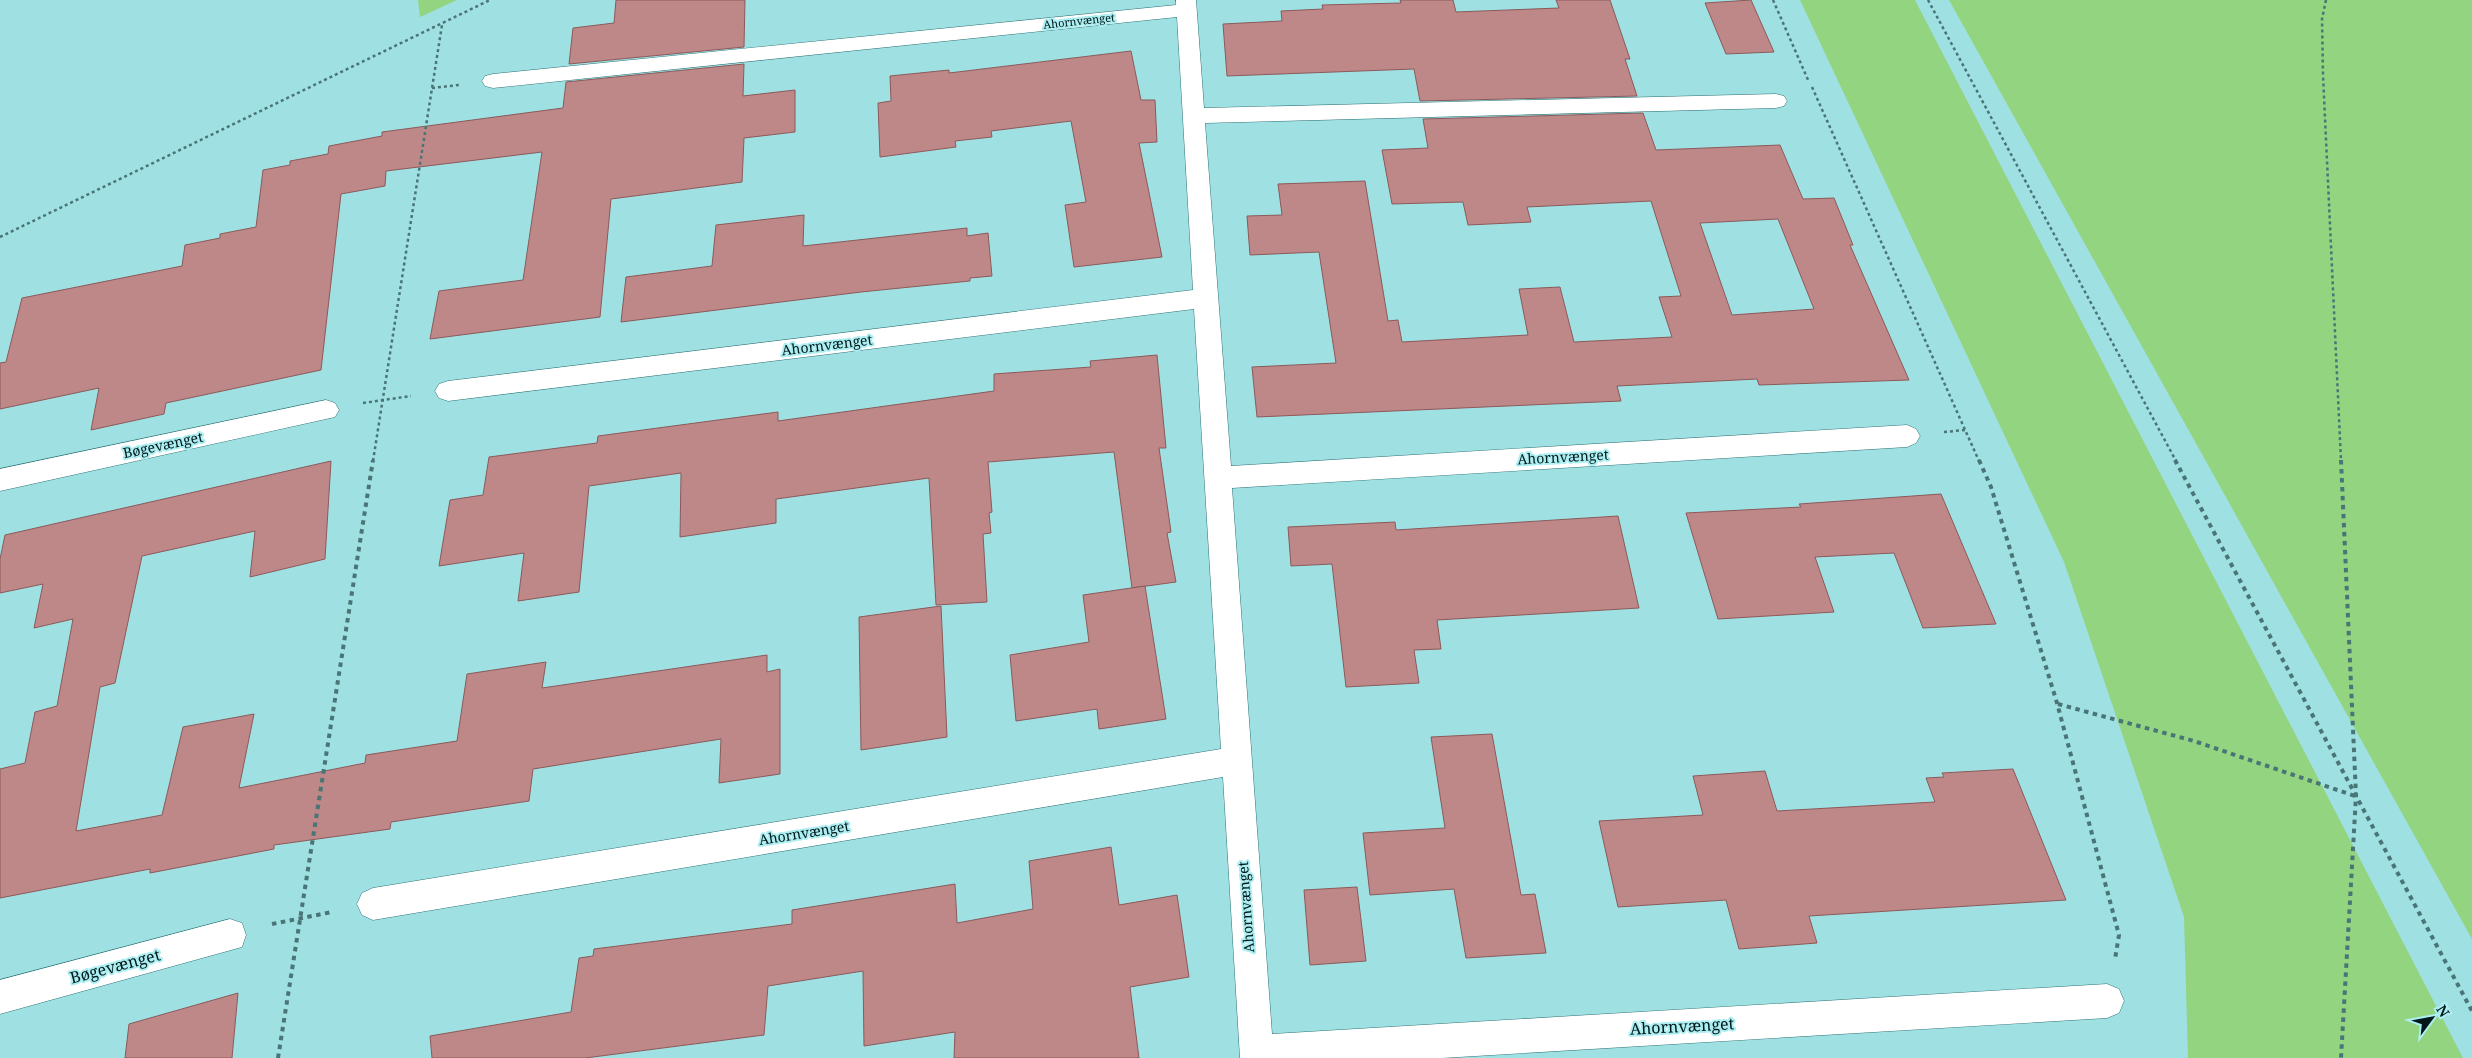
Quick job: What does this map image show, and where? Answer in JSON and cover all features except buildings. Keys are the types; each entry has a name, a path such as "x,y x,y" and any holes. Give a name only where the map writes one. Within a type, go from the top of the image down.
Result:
{"street":[{"name":"Ahornvænget","path":"493,81 1186,5 1195,116 1235,761 1256,1055 2107,1001"},
{"path":"1195,116 1776,102"},
{"name":"Ahornvænget","path":"448,391 1206,298"},
{"name":"Bøgevænget","path":"0,480 326,410"},
{"name":"Ahornvænget","path":"1218,478 1907,436"},
{"name":"Ahornvænget","path":"373,904 1235,761"},
{"name":"Bøgevænget","path":"0,997 230,935"}],"path":[{"path":"0,237 442,25 490,0"},
{"path":"1773,0 1991,486 2057,704 2119,936 2107,1001"},
{"path":"1928,0 2472,1011"},
{"path":"2326,0 2322,20 2323,75 2356,796 2341,1058"},
{"path":"278,1058 442,25"},
{"path":"326,410 382,399 448,391"},
{"path":"2057,704 2194,741 2356,796"},
{"path":"230,935 300,917 373,904"}],"green space":[{"path":"418,0 457,0 420,17"},
{"path":"1800,0 1915,0 2463,1058 2188,1058 2184,917 2064,562"},
{"path":"1949,0 2472,0 2472,939"}]}
